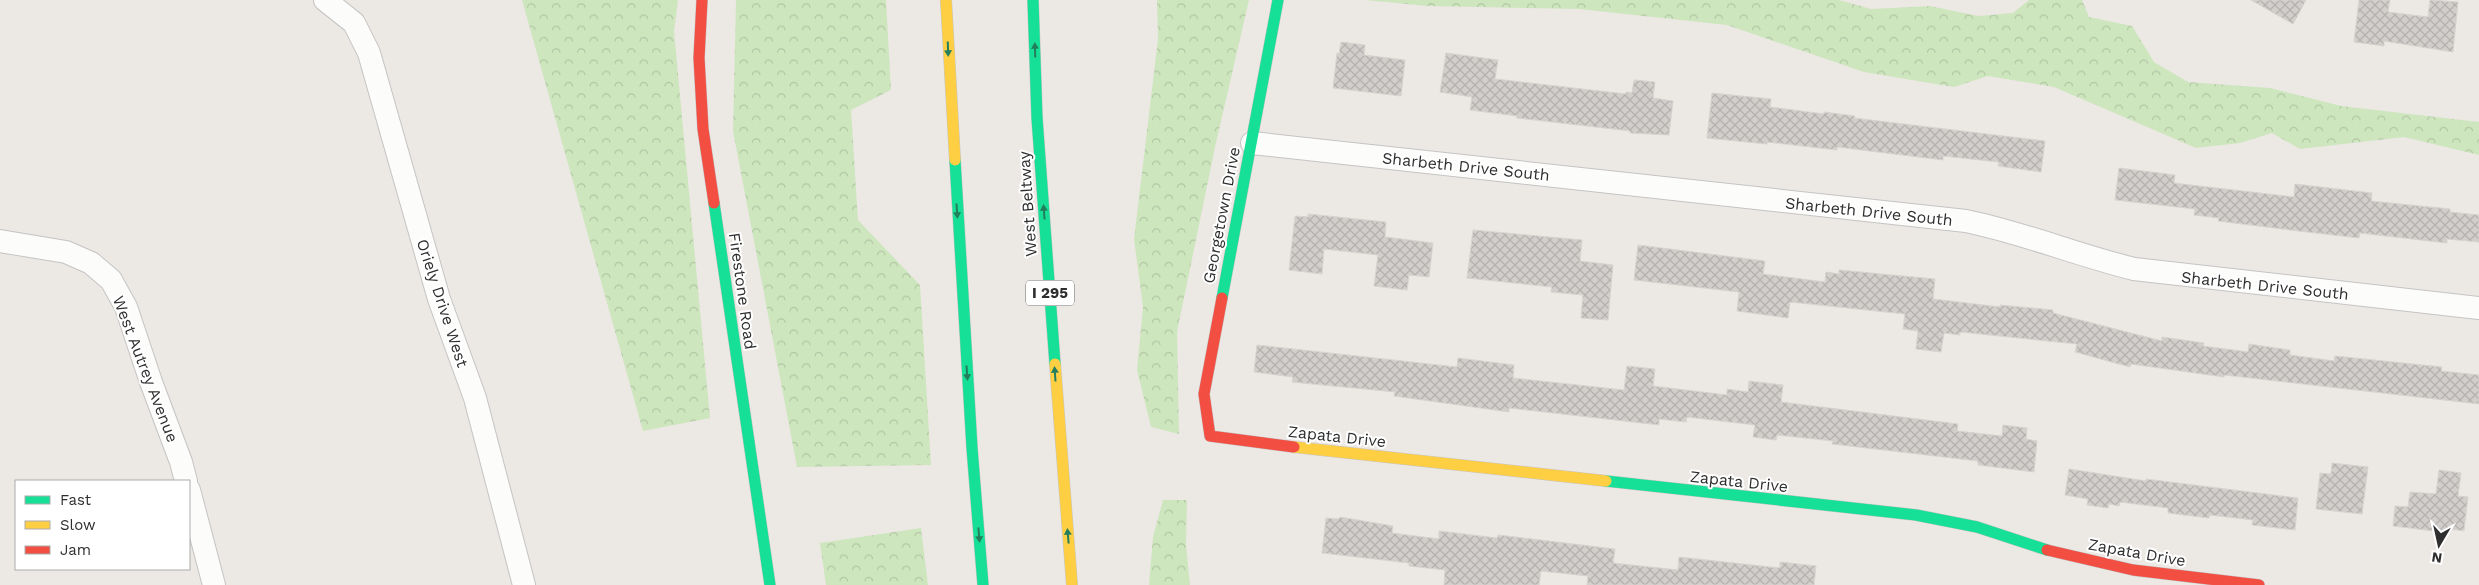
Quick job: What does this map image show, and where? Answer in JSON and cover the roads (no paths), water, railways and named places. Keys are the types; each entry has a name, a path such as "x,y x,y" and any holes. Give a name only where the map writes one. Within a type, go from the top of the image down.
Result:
{"main road":[{"name":"Firestone Road","path":"702,0 700,58 703,129 770,585"},
{"path":"946,0 969,398 983,585"},
{"name":"West Beltway","path":"1033,0 1037,118 1072,585"},
{"name":"Georgetown Drive","path":"1210,436 1204,394 1278,0"},
{"name":"Zapata Drive","path":"1210,436 1227,440 1916,515 1961,523 2052,552 2133,570 2260,585"}],"street":[{"name":"Oriely Drive West","path":"325,0 354,23 369,53 438,299 475,398 524,585"},
{"name":"Sharbeth Drive South","path":"1252,143 1966,221 2008,230 2097,260 2134,269 2479,308"},
{"name":"West Autrey Avenue","path":"0,241 66,252 91,263 111,280 126,307 150,382 182,462 186,480"},
{"path":"190,494 214,585"}]}
